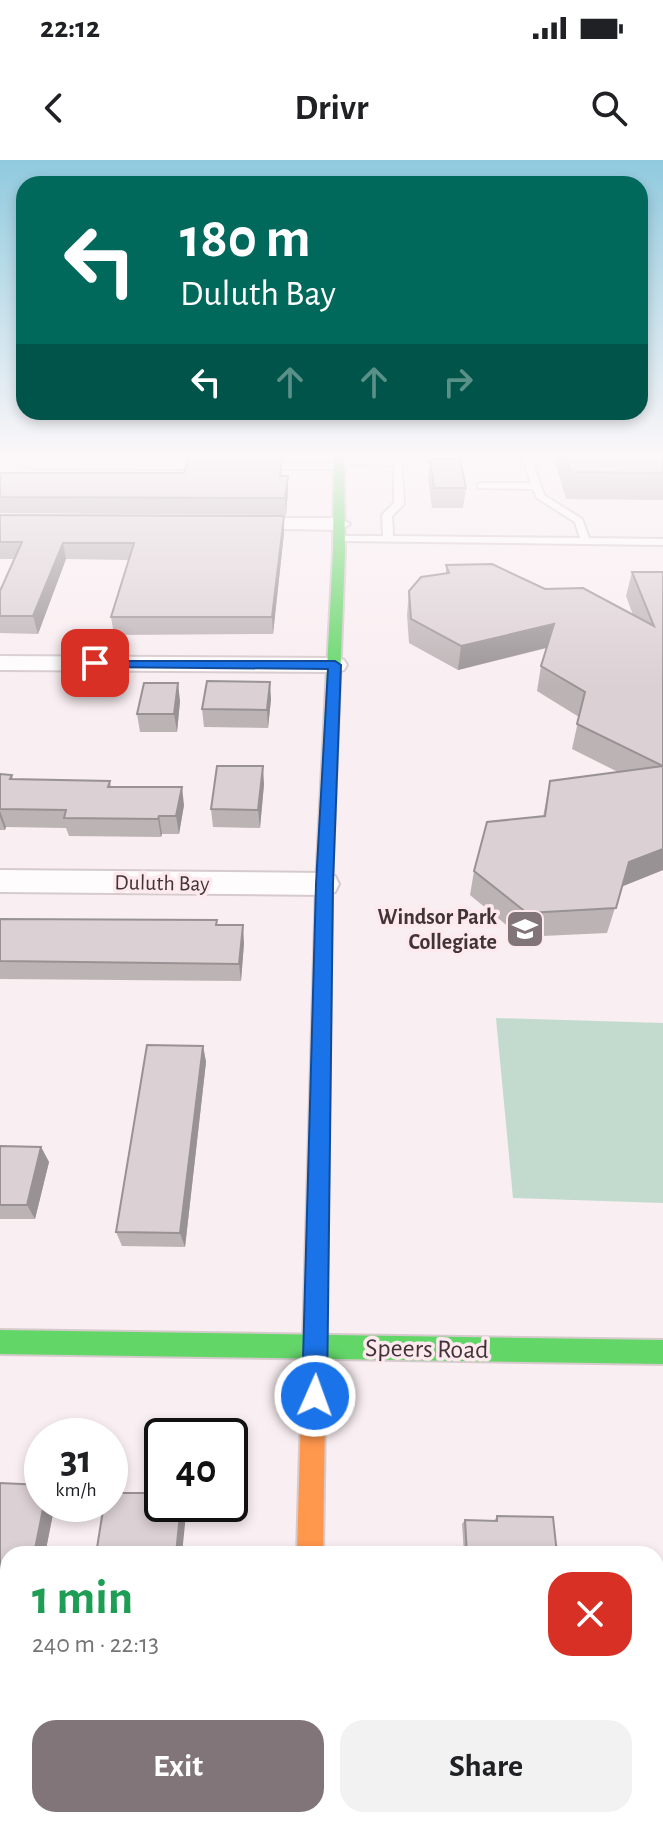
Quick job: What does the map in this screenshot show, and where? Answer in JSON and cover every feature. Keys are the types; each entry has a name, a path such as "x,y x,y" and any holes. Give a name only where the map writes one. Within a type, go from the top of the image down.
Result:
{"street":[{"path":"310,1546 324,884 340,531 336,531"},
{"path":"0,663 335,665"},
{"name":"Duluth Bay","path":"0,881 324,884"},
{"name":"Speers Road","path":"0,1342 663,1352"}],"lane":[{"path":"340,531 388,539 663,542"},
{"path":"388,531 388,539"},
{"path":"582,531 585,540"}],"green space":[{"path":"496,1018 663,1023 663,1203 513,1198"}],"building":[{"path":"0,531 282,531 272,617 111,617 134,543 63,543 33,616 0,616 0,591 22,542 0,542"},
{"path":"492,564 545,589 583,588 654,626 632,572 663,572 663,766 577,724 585,692 541,666 554,624 461,646 411,619 409,591 421,577 449,573 446,565"},
{"path":"207,681 270,682 267,710 202,709"},
{"path":"144,683 178,683 174,714 137,714"},
{"path":"217,766 263,766 258,810 211,809"},
{"path":"663,766 663,849 629,862 616,908 527,913 474,871 487,822 545,816 550,781"},
{"path":"0,774 12,775 10,779 110,781 108,787 182,787 176,816 159,816 158,819 64,818 66,810 0,809"},
{"path":"0,919 217,920 216,925 243,925 239,964 0,961"},
{"path":"147,1045 203,1046 180,1233 116,1232"},
{"path":"0,1146 41,1147 27,1205 0,1205"},
{"path":"0,1483 24,1484 24,1522 40,1522 36,1546 0,1546"},
{"path":"128,1493 144,1493 144,1522 179,1522 177,1546 97,1546 101,1522 128,1522"},
{"path":"497,1516 553,1517 556,1546 467,1546 465,1520 497,1521"}],"traffic: fast":[{"path":"316,1272 324,884 339,531"},
{"path":"0,1342 663,1352"}],"traffic: slow":[{"path":"310,1546 316,1272"}],"place":[{"name":"Windsor Park Collegiate","path":"525,929"}],"route":[{"path":"95,663 335,665 324,884 315,1396"}]}
